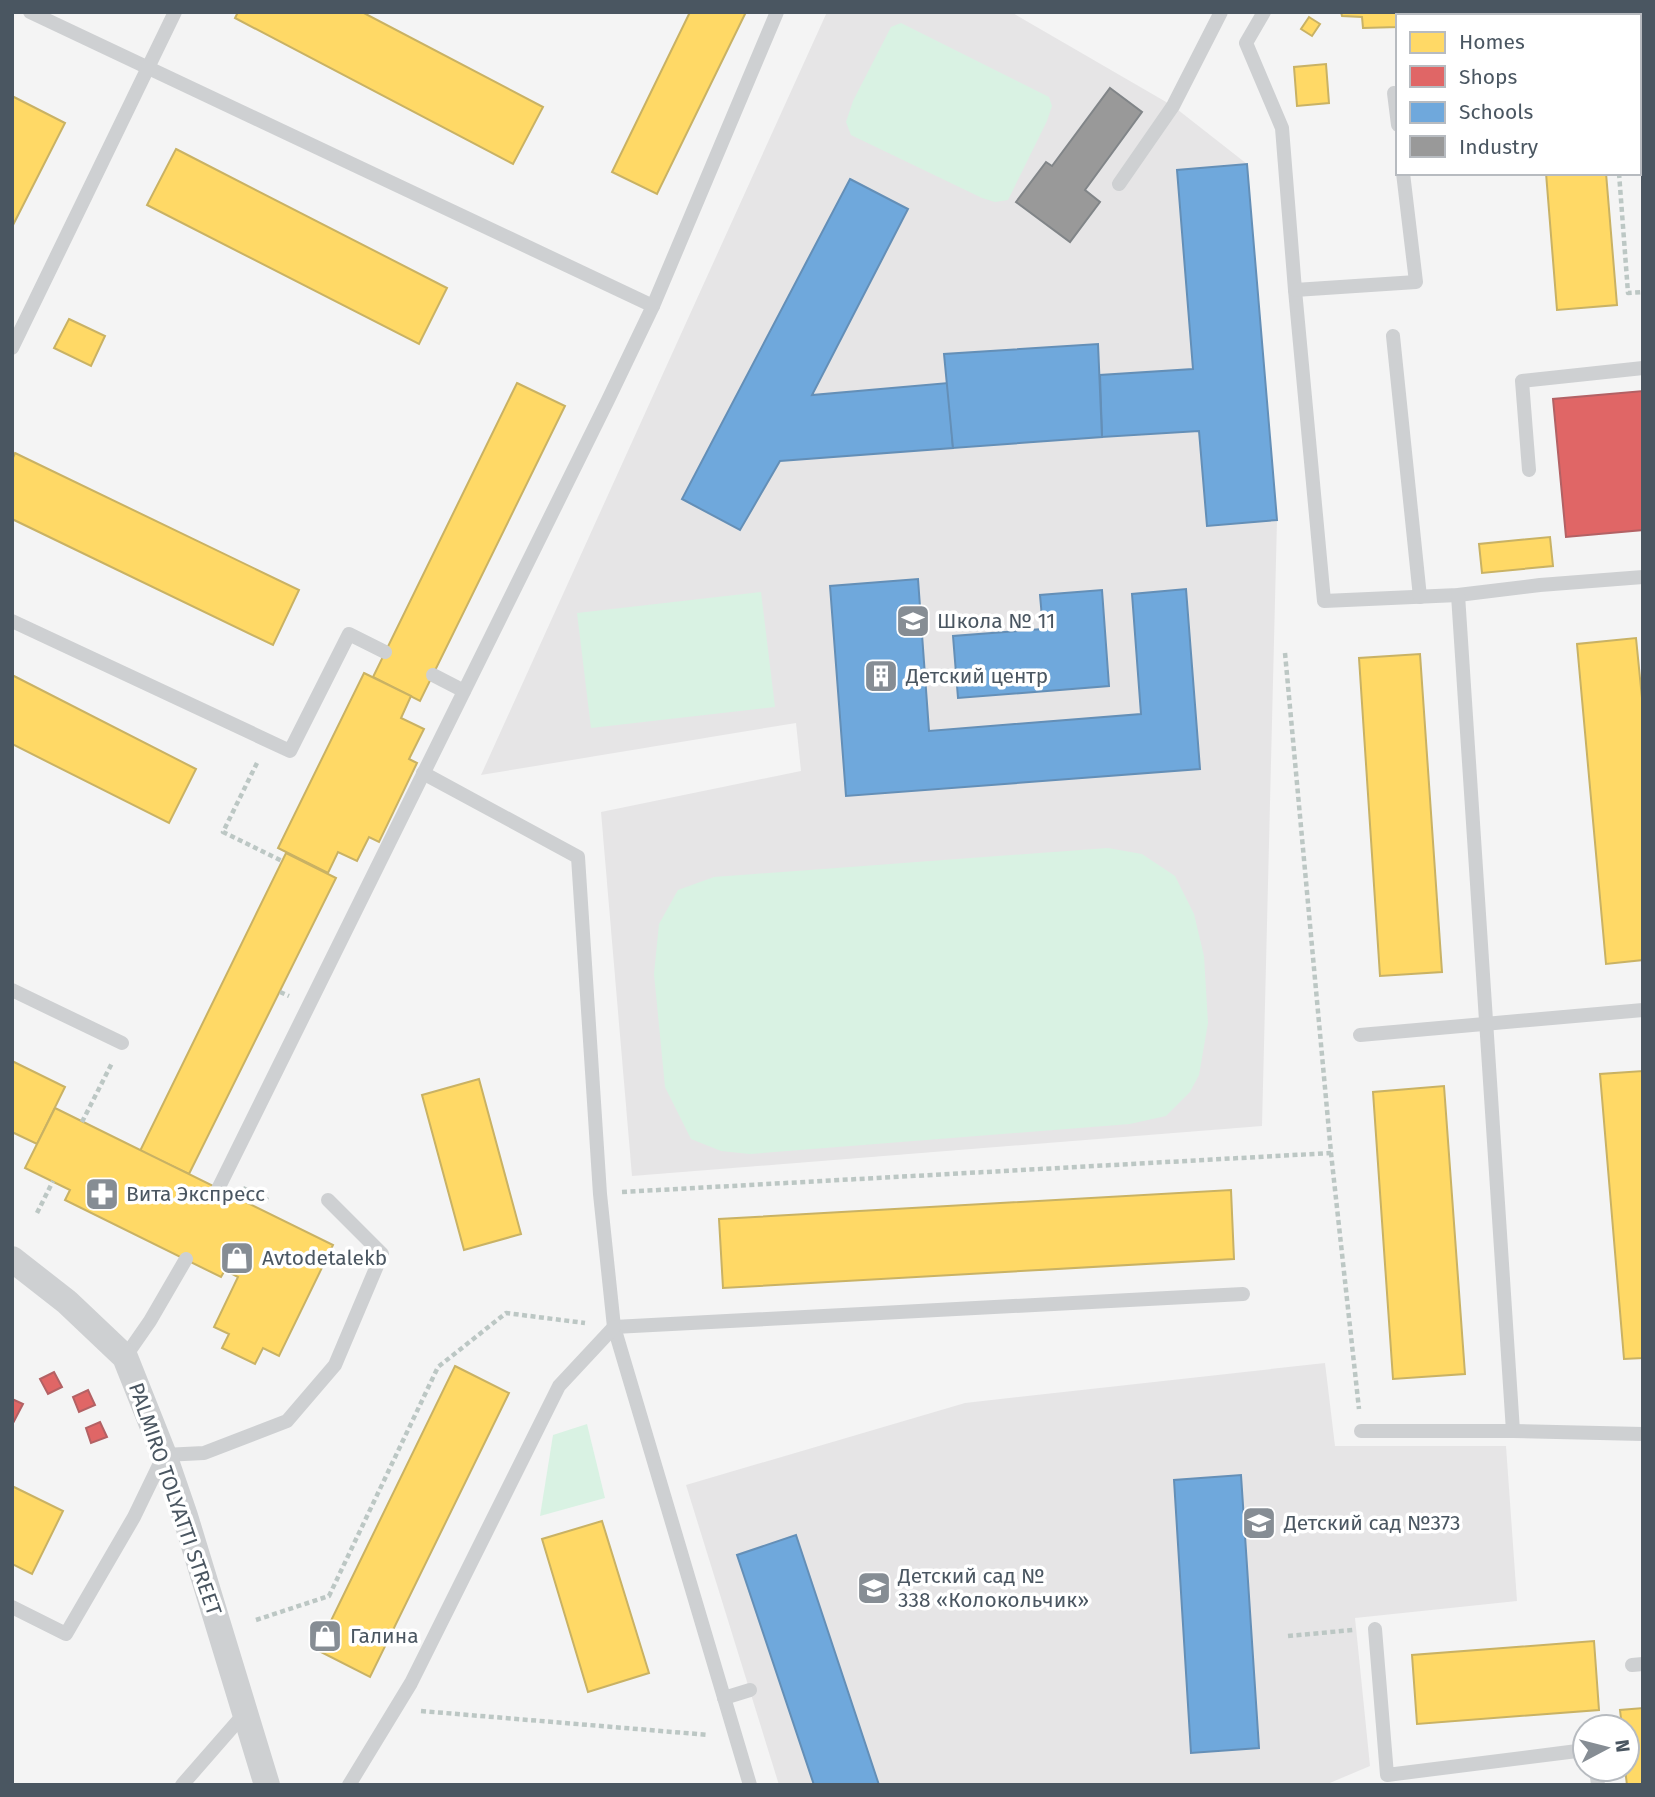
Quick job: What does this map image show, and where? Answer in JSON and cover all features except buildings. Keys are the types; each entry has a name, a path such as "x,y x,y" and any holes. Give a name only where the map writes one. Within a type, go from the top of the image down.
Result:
{"street":[{"name":"PALMIRO TOLYATTI STREET","path":"12,1259 67,1302 125,1357 185,1516 267,1785"}],"lane":[{"path":"30,12 653,306"},
{"path":"12,348 174,12"},
{"path":"218,1189 653,306 777,12"},
{"path":"1119,184 1173,106 1221,12"},
{"path":"1265,12 1246,43 1282,128 1294,290 1324,601 1458,595 1643,577"},
{"path":"1394,93 1396,109"},
{"path":"1294,290 1416,282 1403,175"},
{"path":"1393,336 1420,597"},
{"path":"1529,470 1522,381 1643,368"},
{"path":"1458,595 1513,1431"},
{"path":"12,621 290,751 349,634 385,652"},
{"path":"433,676 464,691"},
{"path":"423,773 578,857 600,1194 614,1327 724,1698 745,1781"},
{"path":"12,990 122,1043"},
{"path":"1360,1035 1643,1010"},
{"path":"12,1607 66,1634 134,1517 164,1455 204,1453 287,1421 335,1365 382,1254 328,1200"},
{"path":"125,1357 186,1259"},
{"path":"349,1785 411,1684 559,1386 614,1327 1243,1294"},
{"path":"1361,1431 1643,1434"},
{"path":"1375,1629 1387,1774 1571,1752"},
{"path":"724,1698 750,1690"},
{"path":"182,1785 244,1714"}],"path":[{"path":"1619,175 1628,293 1643,292"},
{"path":"1285,653 1331,1153 1361,1431"},
{"path":"268,740 223,832 282,861"},
{"path":"82,1122 122,1043"},
{"path":"600,1194 1331,1153"},
{"path":"37,1213 53,1181"},
{"path":"256,1620 329,1596 439,1367 506,1313 614,1327"},
{"path":"1288,1636 1375,1629"},
{"path":"396,1709 735,1737"}],"shaded area":[{"name":"Школа № 11","path":"827,12 1011,12 1173,106 1247,164 1277,520 1262,1126 632,1176 601,812 801,771 796,723 481,775"},
{"path":"1325,1363 1335,1446 1506,1446 1517,1601 1355,1618 1370,1766 1325,1785 779,1785 686,1485 965,1403"}],"green space":[{"path":"901,23 1049,97 1052,106 1047,121 1008,200 995,202 982,198 851,135 846,122 853,101 891,27"},
{"path":"761,592 775,707 591,728 577,613"},
{"path":"1108,848 1142,854 1175,876 1194,914 1204,956 1208,1023 1199,1075 1190,1092 1166,1116 1130,1124 750,1154 721,1151 691,1139 665,1087 654,974 659,924 678,890 714,877"},
{"path":"587,1424 605,1498 540,1516 553,1435"}],"place":[{"name":"Школа № 11","path":"913,621"},
{"name":"Детский центр","path":"881,676"},
{"name":"Вита Экспресс","path":"102,1194"},
{"name":"Avtodetalekb","path":"237,1258"},
{"name":"Детский сад №373","path":"1259,1523"},
{"name":"Детский сад № 338 «Колокольчик»","path":"874,1588"},
{"name":"Галина","path":"325,1636"}]}
